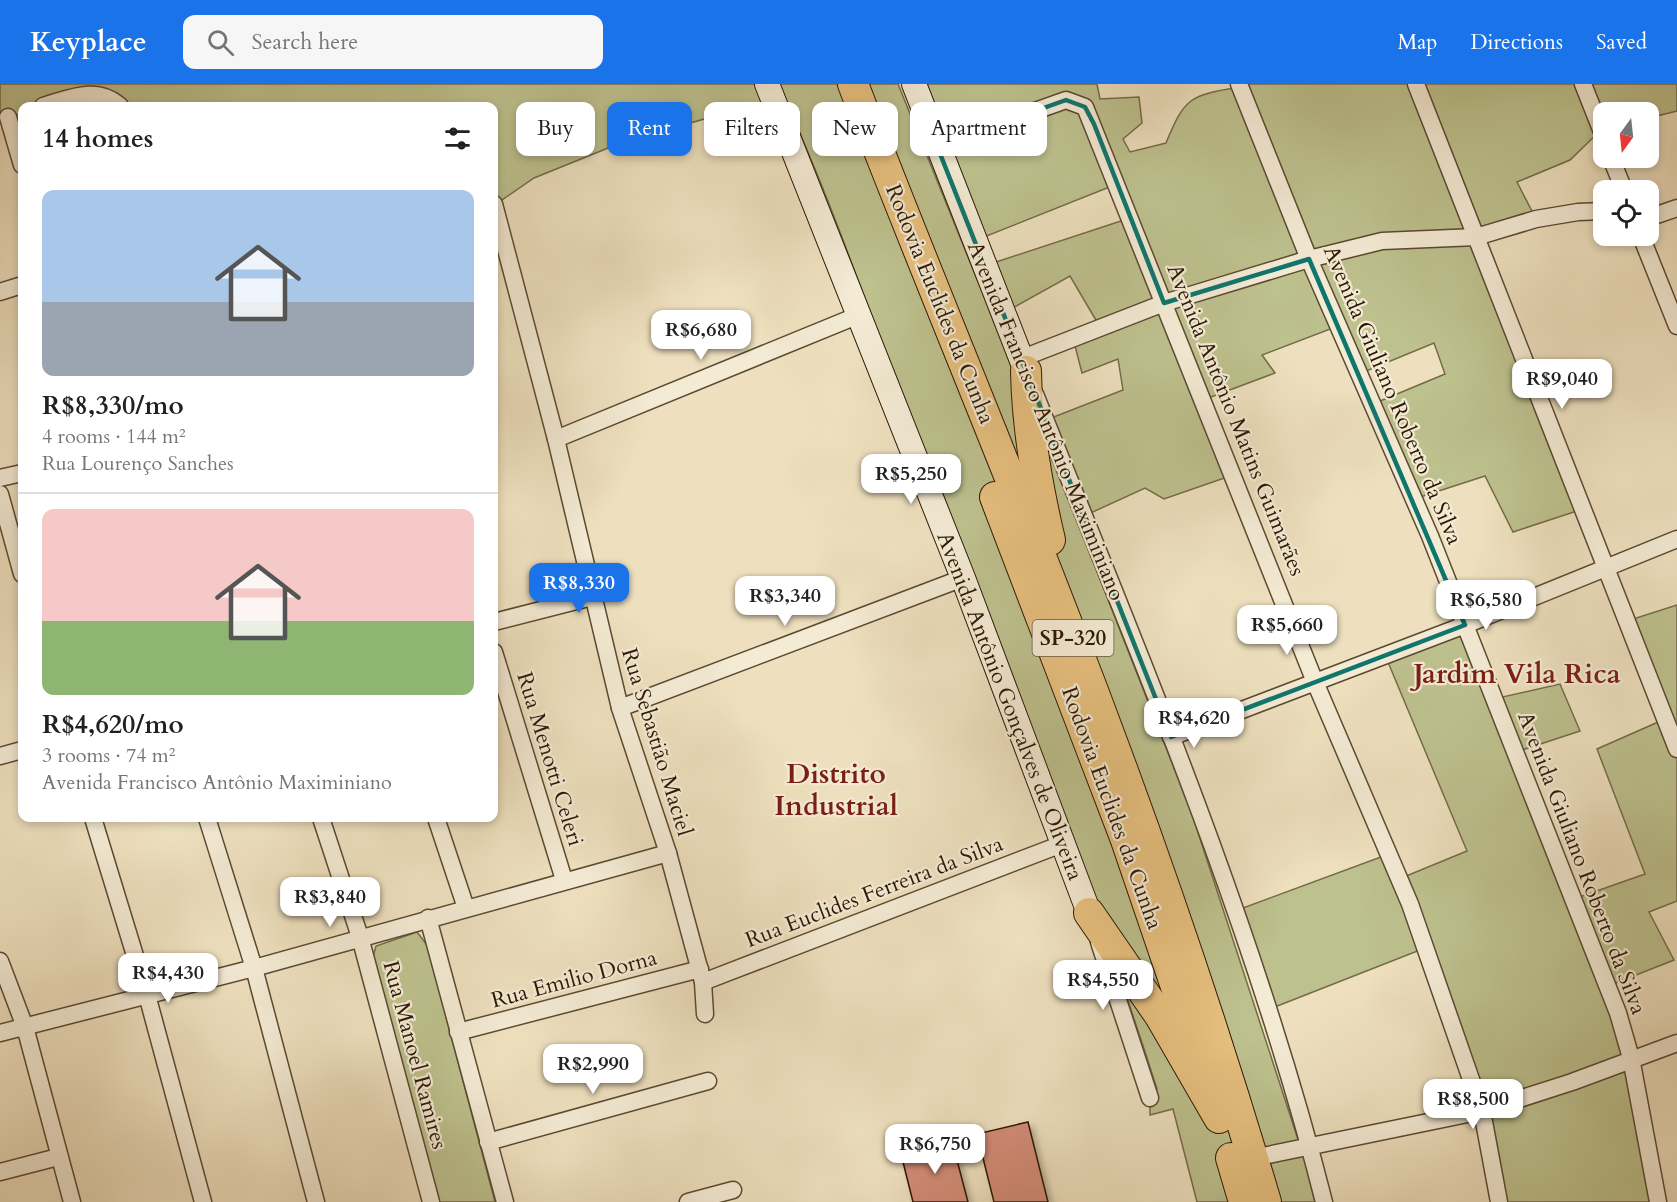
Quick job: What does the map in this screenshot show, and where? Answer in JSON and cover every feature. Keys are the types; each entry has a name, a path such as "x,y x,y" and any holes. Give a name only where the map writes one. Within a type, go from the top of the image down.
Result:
{"highway":[{"name":"Rodovia Euclides da Cunha","path":"831,84 963,413 1126,840 1219,1118 1244,1202"},
{"name":"Rodovia Euclides da Cunha","path":"853,84 1064,614 1185,944 1266,1202"},
{"path":"1023,365 1041,506 1058,574 1064,614"},
{"path":"1089,913 1160,1016 1219,1118"}],"main road":[{"name":"Avenida Antônio Gonçalves de Oliveira","path":"767,84 963,578 1089,913"},
{"name":"Avenida Francisco Antônio Maximiniano","path":"914,84 921,102"},
{"name":"Avenida Francisco Antônio Maximiniano","path":"942,156 1023,365"}],"street":[{"name":"Avenida Giuliano Roberto da Silva","path":"1239,84 1309,259 1430,536 1618,1013 1631,1058 1658,1202"},
{"path":"1416,84 1677,749"},
{"path":"1583,84 1593,109"},
{"path":"57,102 84,94 99,94 114,102"},
{"name":"Avenida Antônio Matins Guimarães","path":"1047,107 1066,100 1076,102 1085,107 1094,124 1315,682 1410,904 1482,1111 1499,1202"},
{"path":"10,117 18,149"},
{"path":"1659,214 1677,208"},
{"path":"1023,365 1164,303 1309,259 1382,241 1476,237 1536,219 1593,211"},
{"name":"Rua Sebastião Maciel","path":"498,219 556,439 620,708 668,853 702,976 705,1014"},
{"path":"1645,246 1677,326"},
{"path":"0,292 18,286"},
{"path":"556,439 859,315"},
{"name":"Avenida Francisco Antônio Maximiniano","path":"1023,365 1171,737 1240,924 1310,1145 1324,1202"},
{"path":"0,478 18,474"},
{"path":"0,494 18,559"},
{"path":"1171,737 1465,625 1677,539"},
{"path":"620,708 963,578"},
{"path":"498,621 592,597"},
{"name":"Rua Menotti Celeri","path":"498,665 564,880"},
{"path":"0,756 18,751"},
{"path":"94,822 147,995 203,1202"},
{"path":"208,822 254,968 316,1202"},
{"name":"Rua Manoel Ramires","path":"322,822 360,937 430,1202"},
{"path":"437,822 466,908"},
{"name":"Rua Euclides Ferreira da Silva","path":"702,976 1062,844"},
{"path":"0,1034 254,968 564,880 668,853"},
{"name":"Avenida Antônio Gonçalves de Oliveira","path":"1089,913 1150,1098"},
{"path":"428,918 505,1202"},
{"path":"0,961 25,1027 58,1157 72,1202"},
{"name":"Rua Emilio Dorna","path":"458,1032 702,976"},
{"path":"1253,1158 1482,1111 1572,1082 1631,1058 1677,1043"},
{"path":"488,1142 708,1081"},
{"path":"0,1172 58,1157"},
{"path":"688,1202 733,1190"}],"highlighted area":[{"path":"1066,100 1085,107 1094,124 1164,303 1309,259 1465,625 1171,737 937,146"}],"green space":[{"path":"0,84 761,84 768,101 704,102 704,119 692,122 692,102 607,102 607,148 595,153 595,102 516,102 516,156 588,156 534,178 499,202 498,102 115,102 112,99 18,102 18,114 0,119"},
{"path":"778,84 898,84 910,114 910,156 927,156 1027,403 1042,431 1192,814 1305,1161 1315,1202 1197,1202 1173,1109 1150,1115 1150,1098 1157,1089 1105,934 839,229 800,134 800,102 786,102"},
{"path":"914,84 1097,84 1100,99 1139,97 1142,123 1123,139 1130,152 1166,143 1179,116 1191,101 1210,93 1240,87 1239,84 1677,84 1677,111 1659,116 1659,102 1593,102 1593,138 1570,160 1517,182 1536,219 1476,237 1583,509 1513,532 1485,476 1414,499 1373,404 1445,374 1434,343 1359,374 1338,326 1262,355 1275,373 1203,400 1233,475 1164,499 1145,488 1084,516 1046,420 1123,390 1118,359 1082,373 1073,338 1100,327 1070,276 1002,314 984,266 1130,218 1117,184 974,241 942,156 1047,156 1047,102 921,102"},
{"path":"1677,605 1677,725 1669,729 1677,749 1677,901 1649,912 1674,960 1608,986 1658,1202 1499,1202 1482,1111 1425,948 1267,1010 1235,911 1389,854 1399,879 1467,851 1385,655 1465,625 1494,699 1560,684 1580,731 1516,752 1574,899 1645,874 1597,749 1665,719 1627,621"},
{"path":"417,932 427,945 495,1202 439,1202 373,957 376,946"}],"building":[{"path":"1028,1122 1048,1202 994,1202 977,1134"},
{"path":"952,1141 968,1202 913,1202 901,1154"}],"district":[{"name":"Jardim Vila Rica","path":"1517,674"},
{"name":"Distrito Industrial","path":"836,790"}]}
